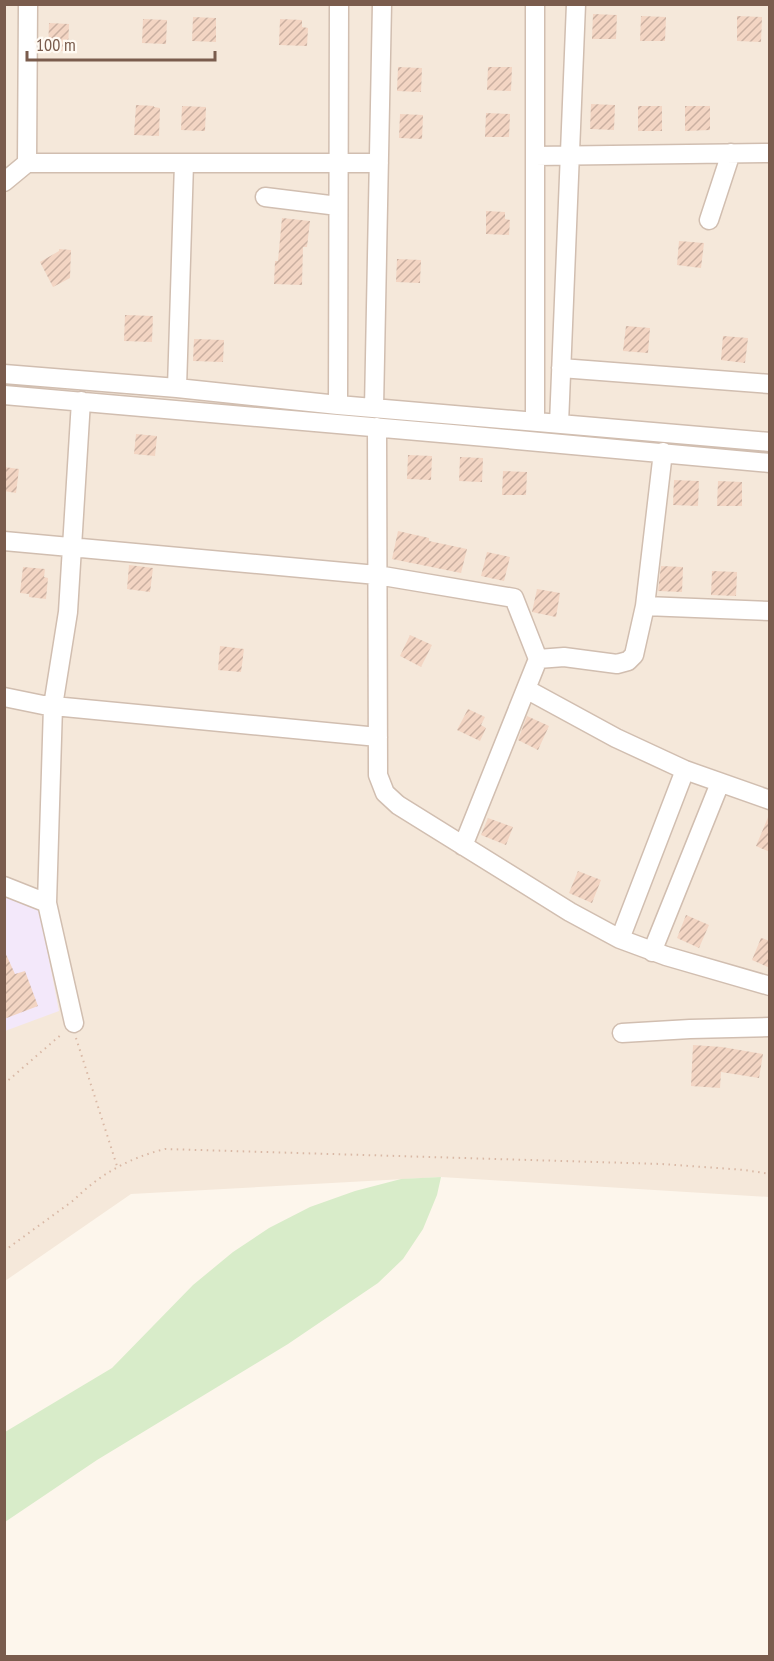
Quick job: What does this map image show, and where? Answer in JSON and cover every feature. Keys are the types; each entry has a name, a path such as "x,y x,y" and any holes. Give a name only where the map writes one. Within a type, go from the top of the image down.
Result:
{"street":[{"path":"27,163 28,4"},
{"path":"338,405 339,4"},
{"path":"374,408 382,4"},
{"path":"535,4 535,422"},
{"path":"559,424 576,4"},
{"path":"709,220 731,153"},
{"path":"535,156 770,153"},
{"path":"4,182 27,163 379,163"},
{"path":"177,388 184,163"},
{"path":"265,197 338,206"},
{"path":"561,368 770,384"},
{"path":"4,374 770,442"},
{"path":"4,395 770,463"},
{"path":"73,1024 47,903 53,706 68,612 81,401"},
{"path":"376,427 378,775 385,793 398,805 570,912 620,939 652,952 770,986"},
{"path":"538,659 564,657 617,664 628,661 634,655 645,606 663,452"},
{"path":"4,541 377,575 514,598 538,659 464,846"},
{"path":"645,606 770,611"},
{"path":"526,689 599,729 685,770 770,800"},
{"path":"4,697 53,706 378,738"},
{"path":"620,939 685,770"},
{"path":"652,952 720,783"},
{"path":"4,885 47,903"},
{"path":"622,1033 770,1027"}],"path":[{"path":"4,1084 73,1024 117,1166"},
{"path":"4,1251 74,1200 94,1181 117,1166 148,1153 165,1149 662,1164 770,1174"}],"shaded area":[{"path":"5,5 769,5 769,1197 441,1177 131,1194 5,1281"},
{"path":"4,894 39,908 59,1011 5,1031"}],"green space":[{"path":"441,1177 437,1195 423,1229 403,1259 378,1283 288,1344 97,1460 5,1522 5,1432 112,1368 193,1285 233,1252 269,1228 310,1207 355,1191 401,1179"}],"building":[{"path":"593,14 617,15 616,39 592,39"},
{"path":"641,16 666,17 665,41 640,41"},
{"path":"737,16 762,17 761,42 737,41"},
{"path":"193,17 216,18 216,42 192,41"},
{"path":"143,19 167,20 166,44 142,43"},
{"path":"280,19 302,20 302,27 308,28 307,46 279,45"},
{"path":"49,23 69,24 68,51 48,51"},
{"path":"398,67 422,68 421,92 397,91"},
{"path":"488,67 512,67 511,91 487,90"},
{"path":"591,104 615,105 614,130 590,129"},
{"path":"136,105 160,108 159,136 134,135"},
{"path":"182,106 206,107 205,131 181,130"},
{"path":"638,106 662,106 662,131 638,131"},
{"path":"685,106 710,106 710,130 685,131"},
{"path":"486,113 510,114 509,137 485,137"},
{"path":"400,114 423,115 422,139 399,138"},
{"path":"486,211 505,212 505,219 510,220 509,235 486,234"},
{"path":"282,218 310,221 307,247 303,247 302,285 274,284"},
{"path":"679,241 704,243 701,268 677,265"},
{"path":"59,249 71,250 70,278 53,287 40,262"},
{"path":"397,259 421,260 420,283 396,282"},
{"path":"125,315 153,316 152,342 124,341"},
{"path":"626,326 650,328 648,353 623,351"},
{"path":"723,336 748,338 745,363 721,360"},
{"path":"194,339 224,340 223,362 193,361"},
{"path":"136,434 157,436 155,456 134,454"},
{"path":"408,455 432,456 431,480 407,479"},
{"path":"460,457 483,458 482,482 459,481"},
{"path":"4,467 19,469 16,493 4,491"},
{"path":"503,471 527,472 526,495 502,495"},
{"path":"674,480 699,481 698,506 673,505"},
{"path":"718,481 742,482 742,506 717,506"},
{"path":"398,531 429,538 429,541 467,549 461,573 392,559"},
{"path":"487,552 510,557 504,581 481,576"},
{"path":"129,565 153,568 150,592 127,589"},
{"path":"661,566 683,567 682,592 658,591"},
{"path":"23,567 45,569 44,577 48,578 46,599 29,597 29,594 20,593"},
{"path":"712,571 737,572 736,596 711,595"},
{"path":"537,589 560,593 556,617 532,612"},
{"path":"410,635 432,645 421,667 400,656"},
{"path":"220,646 244,649 241,672 218,670"},
{"path":"468,709 485,717 481,725 486,728 480,741 457,730"},
{"path":"527,716 549,726 538,750 518,740"},
{"path":"770,815 770,852 756,846"},
{"path":"488,818 513,827 506,845 481,835"},
{"path":"578,871 601,880 592,903 569,893"},
{"path":"686,915 709,925 699,948 677,938"},
{"path":"761,938 770,941 770,968 752,960"},
{"path":"4,950 15,974 25,971 38,1006 4,1019"},
{"path":"693,1045 763,1054 759,1078 721,1072 720,1088 691,1086"}]}
